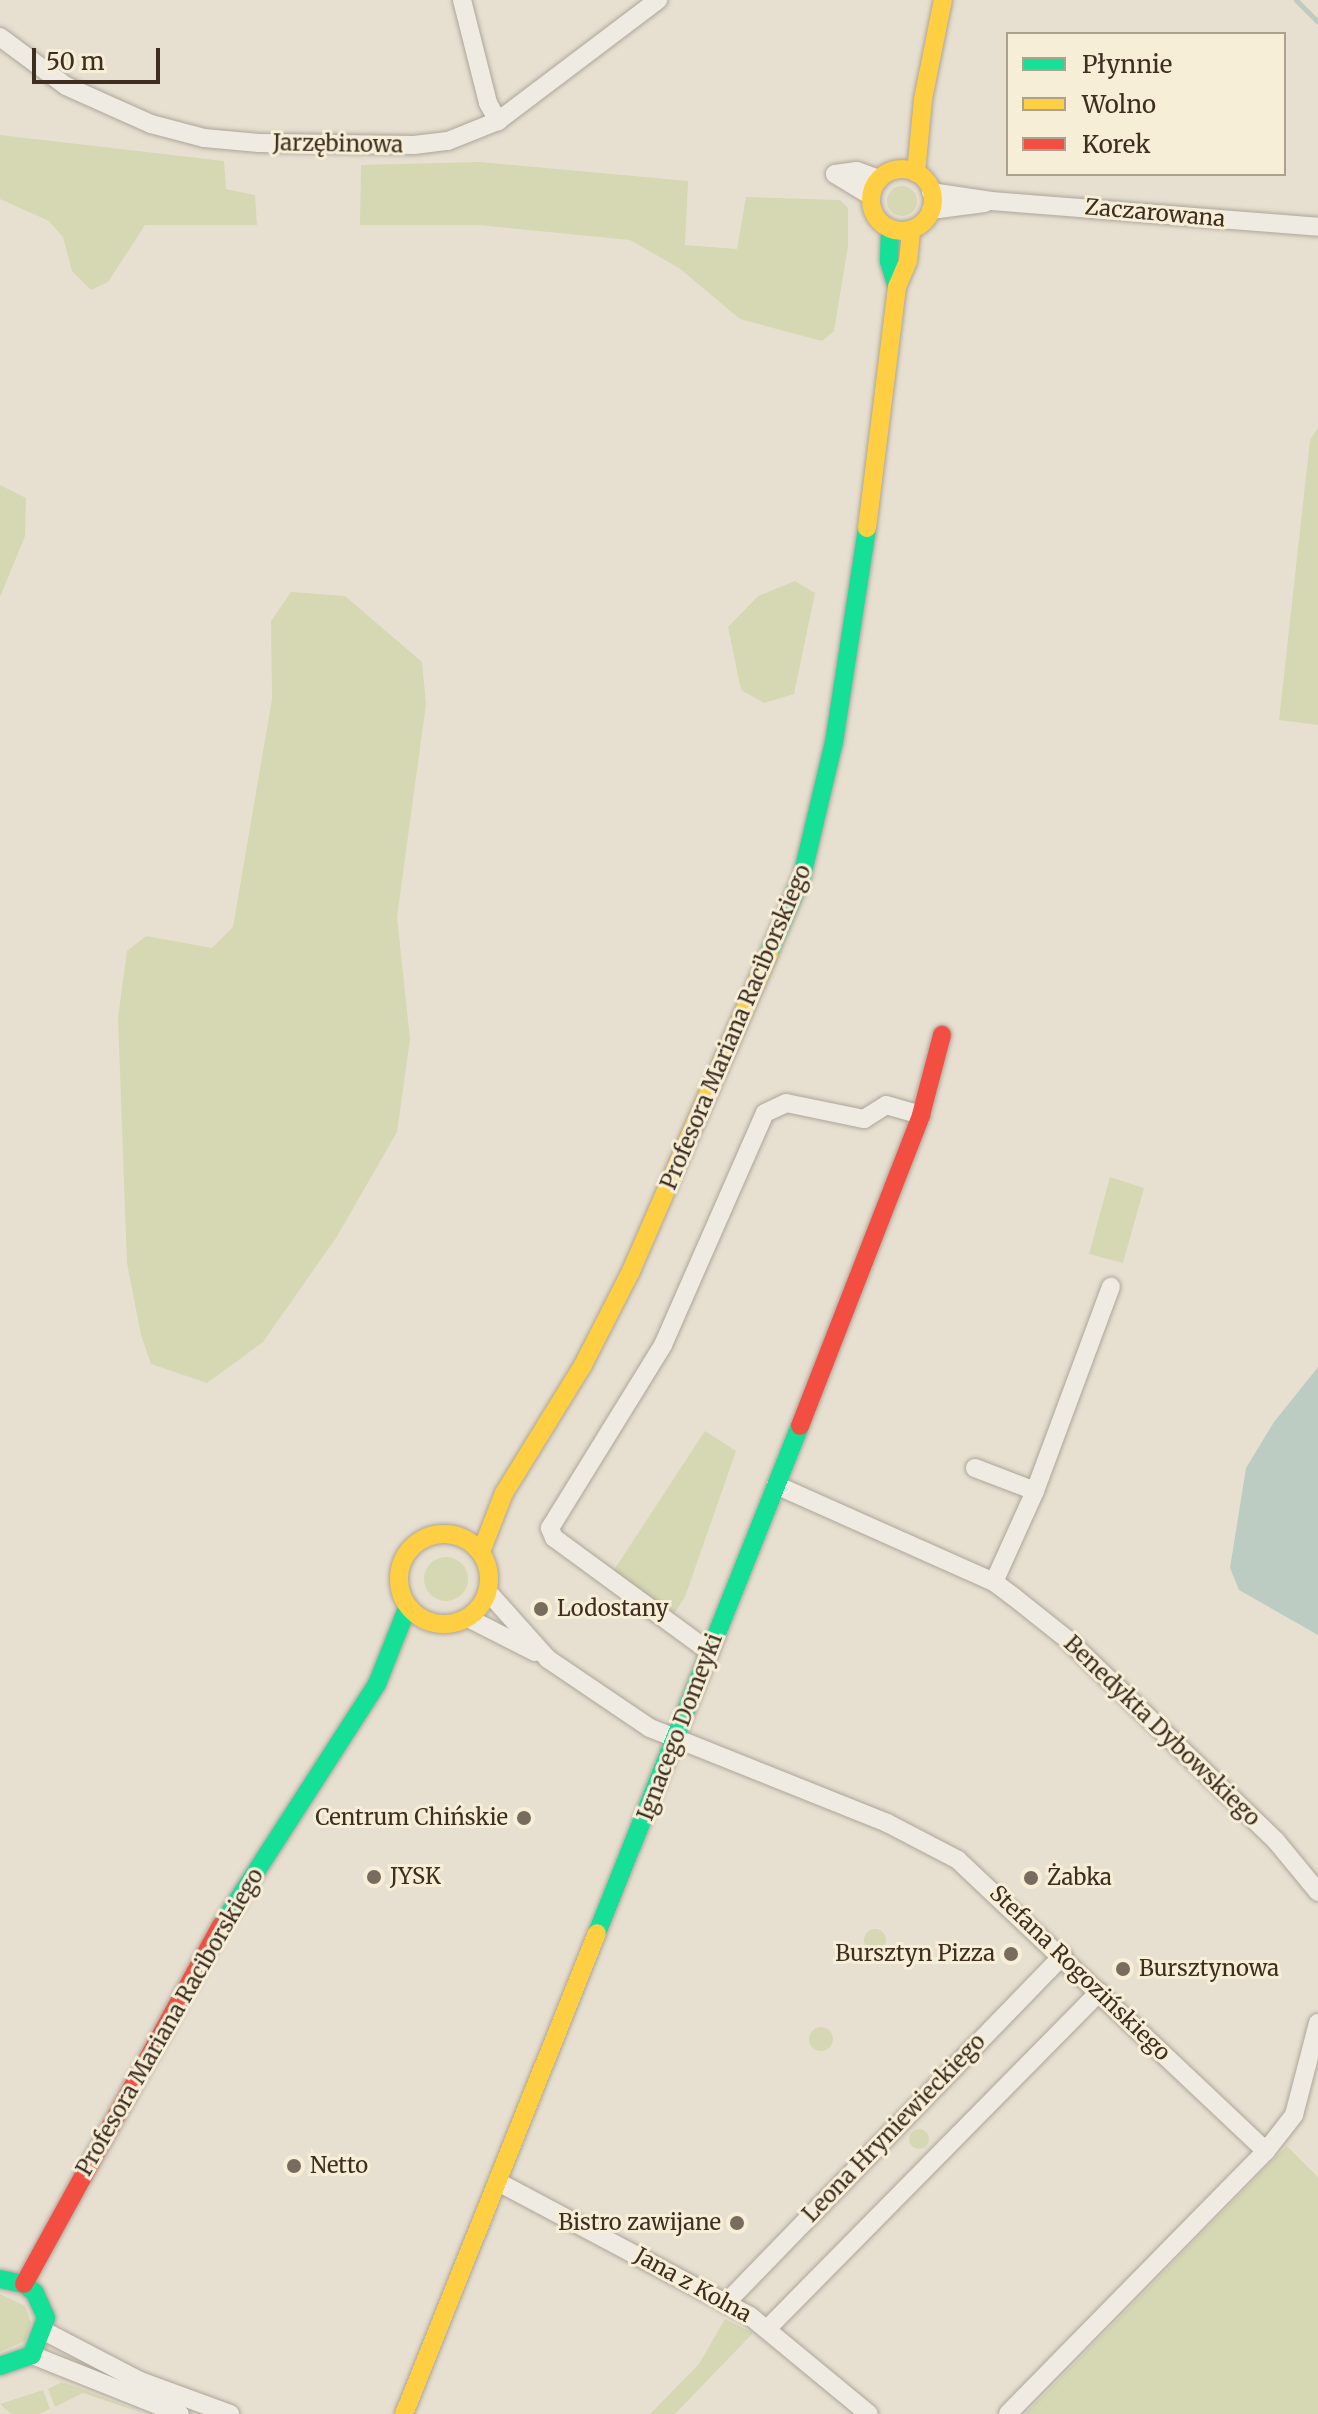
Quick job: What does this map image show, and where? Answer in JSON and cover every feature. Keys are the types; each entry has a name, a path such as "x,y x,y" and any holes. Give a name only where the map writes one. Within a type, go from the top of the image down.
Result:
{"main road":[{"path":"907,171 931,201 911,230 890,229 875,216 875,188 907,171 943,0"},
{"name":"Profesora Mariana Raciborskiego","path":"890,229 889,261 897,287"},
{"name":"Profesora Mariana Raciborskiego","path":"481,1552 504,1493 583,1365 631,1271 802,876 834,742 883,422 897,287 908,261 911,230"},
{"name":"Ignacego Domeyki","path":"404,2414 500,2183 921,1115 942,1035"},
{"name":"Profesora Mariana Raciborskiego","path":"459,1536 504,1493"},
{"path":"431,1535 459,1536 481,1552 490,1578 488,1592 468,1618 438,1624 408,1606 399,1584 410,1549 431,1535"},
{"name":"Profesora Mariana Raciborskiego","path":"377,1684 408,1606"},
{"name":"Profesora Mariana Raciborskiego","path":"24,2284 230,1910 377,1684 438,1624"},
{"path":"0,2279 24,2284 43,2304 46,2332 32,2355 0,2366"}],"street":[{"path":"462,0 488,103 498,121"},
{"name":"Jarzębinowa","path":"0,37 66,86 110,110 204,138 414,145 448,141 498,121 658,0"},
{"name":"Zaczarowana","path":"931,201 991,201 1318,227"},
{"path":"710,1652 554,1538 550,1528 663,1345 765,1113 786,1103 864,1119 886,1105 921,1115"},
{"path":"994,1582 1035,1491 1111,1287"},
{"path":"975,1468 1035,1491"},
{"name":"Benedykta Dybowskiego","path":"776,1485 994,1582 1068,1640 1284,1849 1318,1892"},
{"name":"Stefana Rogozińskiego","path":"488,1592 548,1659"},
{"name":"Stefana Rogozińskiego","path":"468,1618 548,1659 618,1709 676,1739 943,1850 974,1871 1266,2151"},
{"name":"Leona Hryniewieckiego","path":"726,2303 1063,1955"},
{"path":"768,2328 1099,1992"},
{"path":"1008,2414 1266,2151 1294,2115 1318,2023"},
{"name":"Jana z Kolna","path":"500,2183 768,2328 869,2414"},
{"path":"46,2332 191,2407 230,2414"},
{"path":"32,2355 180,2414"}],"green space":[{"path":"0,135 224,161 226,189 255,195 257,225 145,225 108,282 91,290 72,271 63,237 49,221 0,199"},
{"path":"480,162 688,181 685,245 737,249 746,197 840,200 848,208 848,246 834,331 822,341 740,319 679,268 630,240 479,225 360,225 361,165"},
{"path":"902,186 913,190 917,201 913,212 902,216 891,212 887,201 891,190"},
{"path":"1318,428 1318,725 1279,720 1310,440"},
{"path":"0,485 26,498 25,536 0,597"},
{"path":"795,581 815,593 794,694 764,703 741,690 728,627 758,596"},
{"path":"291,592 345,596 422,662 426,704 397,917 410,1039 397,1132 336,1238 263,1342 207,1383 151,1364 141,1335 127,1263 118,1018 127,951 146,936 212,948 233,927 272,699 271,621"},
{"path":"1110,1177 1144,1188 1123,1263 1089,1254"},
{"path":"705,1431 736,1451 685,1597 673,1615 612,1573"},
{"path":"446,1557 461,1564 468,1579 461,1594 446,1601 431,1594 424,1579 431,1564"},
{"path":"871,1929 879,1929 886,1940 879,1951 871,1951 864,1944 864,1936"},
{"path":"821,2027 829,2031 833,2039 829,2047 821,2051 813,2047 809,2039 813,2031"},
{"path":"919,2129 926,2132 929,2139 926,2146 919,2149 912,2146 909,2139 912,2132"},
{"path":"1287,2146 1318,2177 1318,2414 1025,2414"},
{"path":"0,2294 25,2306 31,2323 25,2341 0,2352"},
{"path":"725,2319 753,2333 675,2414 650,2414 699,2364"},
{"path":"62,2382 146,2414 83,2393 55,2407 48,2389"},
{"path":"43,2390 50,2409 39,2414 11,2414 0,2404"}],"shaded area":[{"path":"1318,1367 1318,1635 1239,1590 1230,1568 1246,1468 1274,1422"}],"waterway":[{"path":"1296,0 1318,22"}],"traffic: fast":[{"path":"890,229 889,261 897,287"},
{"path":"769,953 802,876 834,742 867,528"},
{"path":"597,1933 800,1426"},
{"path":"221,1926 377,1684 408,1606"},
{"path":"0,2279 24,2284 35,2293 46,2318 32,2355 0,2366"}],"traffic: slow":[{"path":"916,173 923,99 943,0"},
{"path":"902,169 924,178 933,200 924,222 902,231 880,222 871,200 880,178 902,169"},
{"path":"867,528 897,287 908,261 911,230"},
{"path":"481,1552 504,1493 583,1365 631,1271 769,953"},
{"path":"444,1534 461,1537 476,1547 486,1562 489,1579 486,1596 476,1611 461,1621 444,1624 427,1621 412,1611 402,1596 399,1579 402,1562 412,1547 427,1537 444,1534"},
{"path":"404,2414 597,1933"}],"traffic: jam":[{"path":"800,1426 921,1115 942,1035"},
{"path":"24,2284 221,1926"}],"place":[{"name":"Lodostany","path":"541,1609"},
{"name":"Centrum Chińskie","path":"524,1818"},
{"name":"JYSK","path":"374,1877"},
{"name":"Żabka","path":"1031,1878"},
{"name":"Bursztyn Pizza","path":"1011,1954"},
{"name":"Bursztynowa","path":"1123,1969"},
{"name":"Netto","path":"294,2166"},
{"name":"Bistro zawijane","path":"737,2223"}]}
